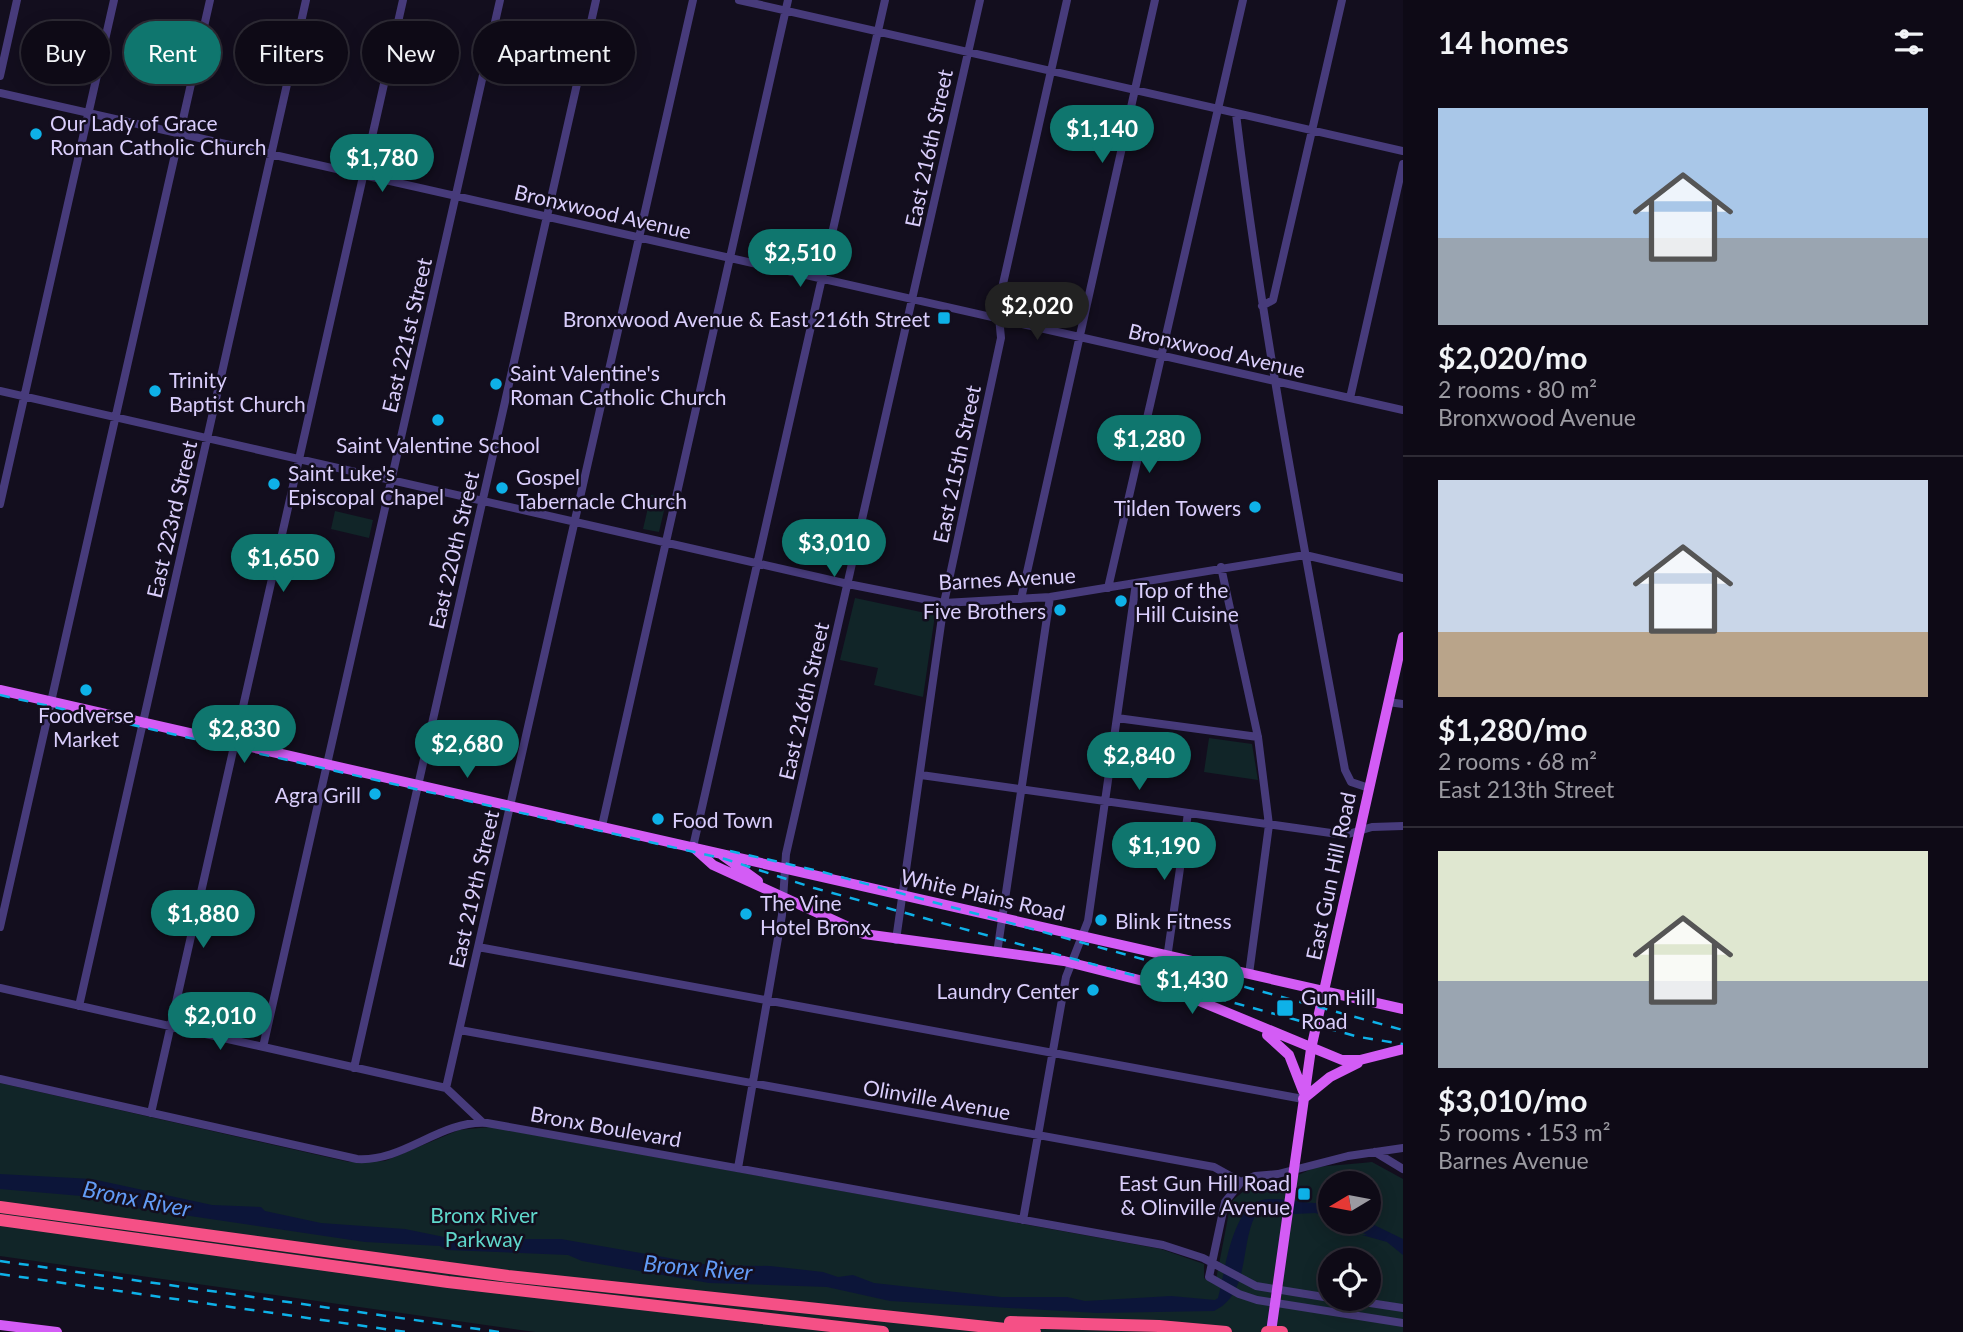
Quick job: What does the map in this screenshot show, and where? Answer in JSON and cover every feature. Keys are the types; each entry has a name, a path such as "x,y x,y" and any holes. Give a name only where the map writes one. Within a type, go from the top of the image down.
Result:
{"highway":[{"path":"0,1207 494,1275 1035,1332"},
{"path":"0,1220 462,1284 883,1332"},
{"path":"959,1325 996,1321 1159,1326 1226,1332"}],"main road":[{"name":"East Gun Hill Road","path":"1273,1329 1311,1049 1403,637"},
{"name":"White Plains Road","path":"0,690 1403,1009"},
{"name":"White Plains Road","path":"693,847 713,865 864,934 1070,962 1163,986 1259,1028 1342,1060 1366,1059 1403,1049"},
{"name":"White Plains Road","path":"719,853 768,888"},
{"path":"1259,1028 1289,1055 1304,1096 1330,1077 1366,1059"},
{"path":"0,1325 57,1332"}],"street":[{"path":"0,76 17,0"},
{"path":"0,504 114,0"},
{"path":"0,927 210,0"},
{"name":"East 223rd Street","path":"79,1006 306,0"},
{"path":"151,1113 403,0"},
{"name":"East 221st Street","path":"263,1047 499,0"},
{"name":"East 220th Street","path":"354,1068 596,0"},
{"name":"East 219th Street","path":"446,1088 692,0"},
{"path":"739,0 1403,151"},
{"path":"602,826 788,0"},
{"path":"693,847 885,0"},
{"name":"East 216th Street","path":"738,1168 783,896 784,868 980,0"},
{"name":"East 215th Street","path":"896,940 944,603 1001,338 1002,320 998,306 1067,0"},
{"path":"1021,599 1155,0"},
{"path":"1108,588 1243,0"},
{"path":"1262,306 1273,300 1342,0"},
{"name":"Bronxwood Avenue","path":"0,93 1403,410"},
{"path":"1236,114 1274,381 1345,770 1351,782 1369,788"},
{"path":"1350,398 1403,164"},
{"name":"Barnes Avenue","path":"0,391 482,502 944,603 1050,597 1305,555 1403,578"},
{"path":"1221,567 1258,737 1269,825 1249,974"},
{"path":"1023,1220 1070,962 1088,921 1136,583"},
{"path":"997,953 1050,597"},
{"path":"1388,702 1403,704"},
{"path":"1116,718 1258,737"},
{"path":"921,775 1345,835 1372,827 1403,826"},
{"path":"1163,986 1188,813"},
{"path":"478,947 1052,1054 1304,1096"},
{"path":"0,988 446,1088 482,1122"},
{"name":"Olinville Avenue","path":"460,1030 1219,1168 1241,1182"},
{"name":"Bronx Boulevard","path":"0,1079 363,1160 394,1154 451,1128 482,1122 1163,1245 1212,1263 1259,1287 1318,1295"},
{"path":"1403,1148 1241,1182 1225,1202 1209,1277 1239,1294 1263,1301 1403,1323"},
{"path":"1376,1152 1403,1170"},
{"path":"1381,1305 1403,1308"}],"green space":[{"path":"651,495 667,498 659,532 643,529"},
{"path":"335,511 373,520 369,538 331,529"},
{"path":"855,598 935,615 923,697 874,685 878,668 840,660"},
{"path":"1209,738 1252,744 1258,780 1204,772"},
{"name":"Bronx River Parkway","path":"0,1083 349,1162 385,1161 459,1130 490,1127 1161,1249 1204,1264 1204,1278 1215,1285 1230,1207 1233,1200 1250,1186 1276,1185 1316,1167 1372,1162 1403,1179 1403,1332 535,1332 0,1256"}],"water":[{"name":"Bronx River","path":"0,1174 92,1179 212,1205 261,1207 265,1211 321,1223 405,1229 454,1239 561,1239 709,1265 770,1266 823,1272 838,1277 853,1275 874,1283 1001,1297 1067,1297 1085,1301 1171,1296 1215,1300 1218,1298 1233,1238 1247,1210 1257,1202 1276,1199 1318,1203 1318,1214 1255,1216 1239,1281 1225,1303 1214,1311 1097,1313 890,1301 827,1287 709,1283 582,1261 568,1255 447,1250 440,1246 365,1242 136,1208 93,1197 0,1189"},
{"path":"1381,1228 1403,1239 1403,1255 1387,1242 1362,1235 1381,1234"}],"railway":[{"path":"0,695 725,859 814,888 1359,1037 1403,1044"},
{"path":"730,851 819,871 1403,1030"},
{"path":"0,1261 499,1332"},
{"path":"0,1274 406,1332"}],"place":[{"name":"Our Lady of Grace Roman Catholic Church","path":"36,134"},
{"name":"Bronxwood Avenue & East 216th Street","path":"944,318"},
{"name":"Saint Valentine's Roman Catholic Church","path":"496,384"},
{"name":"Trinity Baptist Church","path":"155,391"},
{"name":"Saint Valentine School","path":"438,420"},
{"name":"Saint Luke's Episcopal Chapel","path":"274,484"},
{"name":"Gospel Tabernacle Church","path":"502,488"},
{"name":"Tilden Towers","path":"1255,507"},
{"name":"Top of the Hill Cuisine","path":"1121,601"},
{"name":"Five Brothers","path":"1060,610"},
{"name":"Foodverse Market","path":"86,690"},
{"name":"Agra Grill","path":"375,794"},
{"name":"Food Town","path":"658,819"},
{"name":"The Vine Hotel Bronx","path":"746,914"},
{"name":"Blink Fitness","path":"1101,920"},
{"name":"Laundry Center","path":"1093,990"},
{"name":"Gun Hill Road","path":"1285,1008"},
{"name":"East Gun Hill Road & Olinville Avenue","path":"1304,1194"}]}
